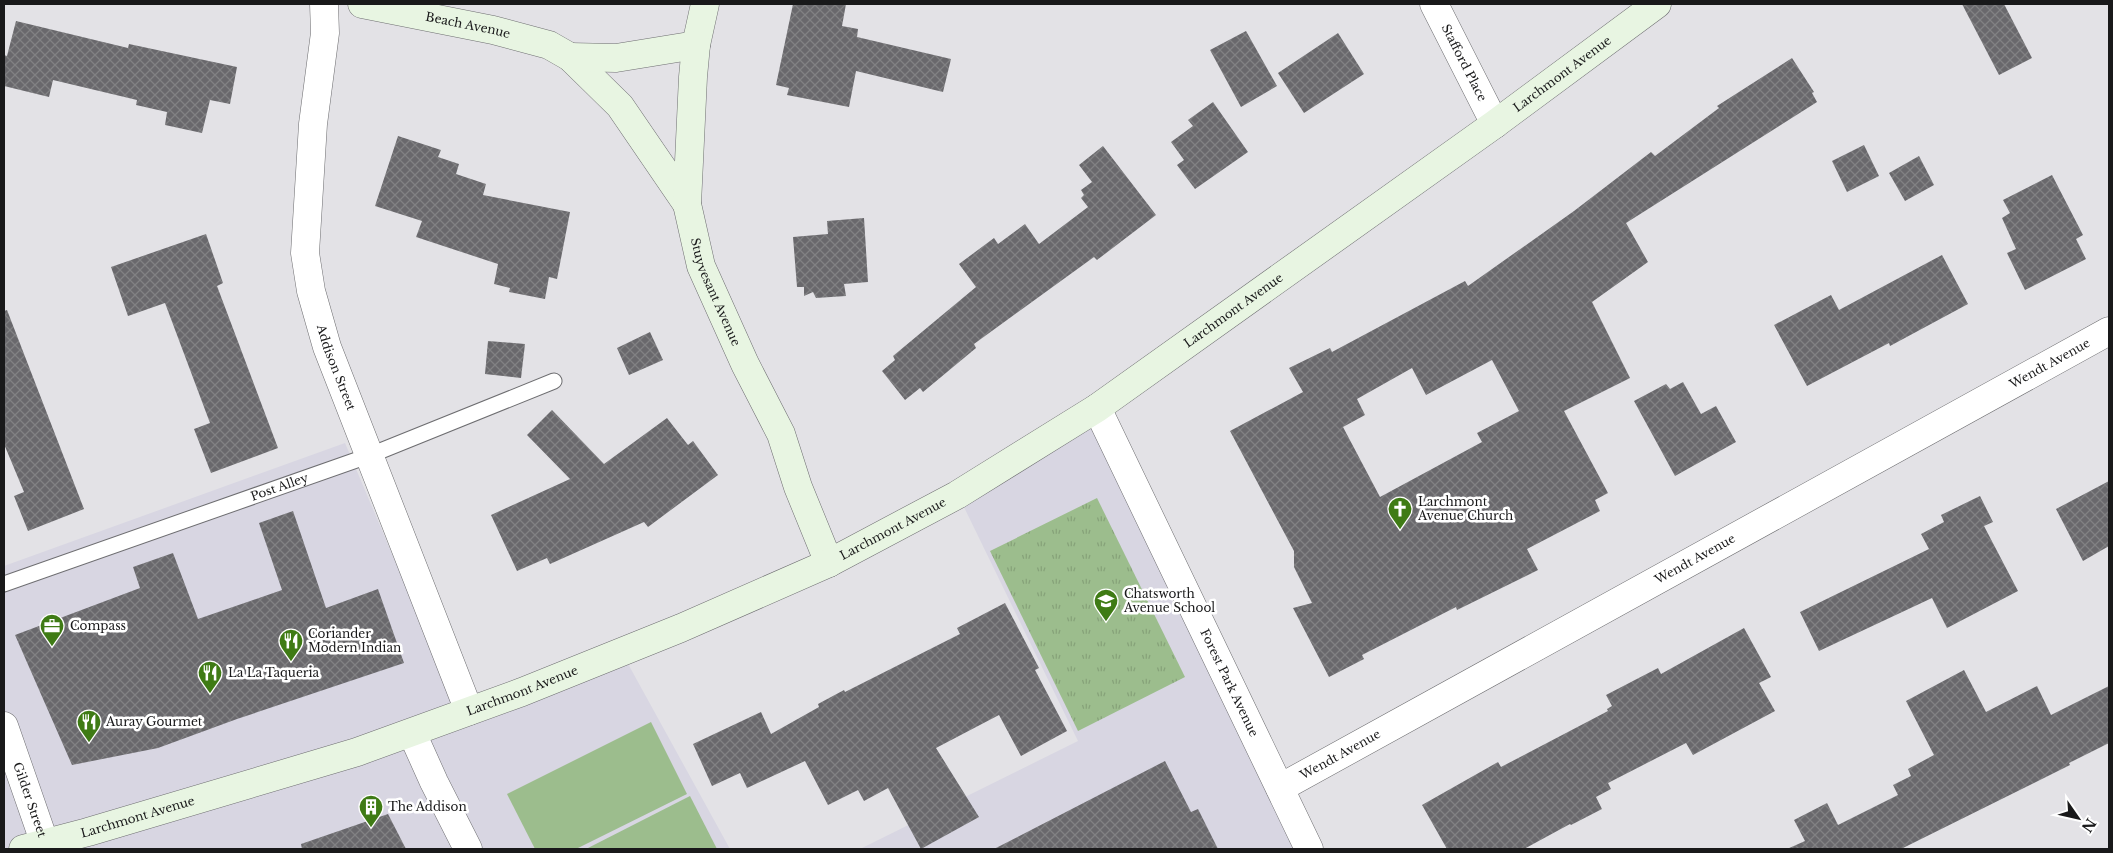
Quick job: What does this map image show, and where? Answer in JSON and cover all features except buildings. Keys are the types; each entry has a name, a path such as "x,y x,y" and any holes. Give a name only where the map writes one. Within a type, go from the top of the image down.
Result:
{"street":[{"name":"Addison Street","path":"324,4 325,33 313,124 305,253 311,291 327,347 469,712"},
{"name":"Beach Avenue","path":"362,4 494,30 548,45 570,57 620,106 687,204"},
{"name":"Stuyvesant Avenue","path":"705,4 696,45 687,204 700,266 781,434 798,487 829,563"},
{"name":"Stafford Place","path":"1434,4 1495,124"},
{"name":"Larchmont Avenue","path":"34,847 357,752 469,712 672,632 829,563 957,495 1097,408 1495,124 1657,4"},
{"name":"Beach Avenue","path":"570,57 616,58 696,45"},
{"name":"Wendt Avenue","path":"1280,788 2109,331"},
{"name":"Forest Park Avenue","path":"1097,408 1309,849"},
{"name":"Gilder Street","path":"4,726 34,847"},
{"path":"412,732 434,782 468,849"}],"lane":[{"name":"Post Alley","path":"4,584 368,456 554,381"}],"shaded area":[{"name":"Chatsworth Avenue School","path":"1095,417 1301,849 860,849 1078,741 962,503"},
{"path":"345,443 464,724 627,662 730,849 4,849 4,566"}],"green space":[{"path":"1097,498 1185,677 1078,731 990,551"},
{"path":"651,722 687,794 576,849 535,849 507,794"},
{"path":"690,796 717,849 586,849"}],"place":[{"name":"Larchmont Avenue Church","path":"1400,530"},
{"name":"Chatsworth Avenue School","path":"1106,622"},
{"name":"Compass","path":"52,647"},
{"name":"Coriander Modern Indian","path":"291,662"},
{"name":"La La Taqueria","path":"210,694"},
{"name":"Auray Gourmet","path":"89,743"},
{"name":"The Addison","path":"371,828"}]}
